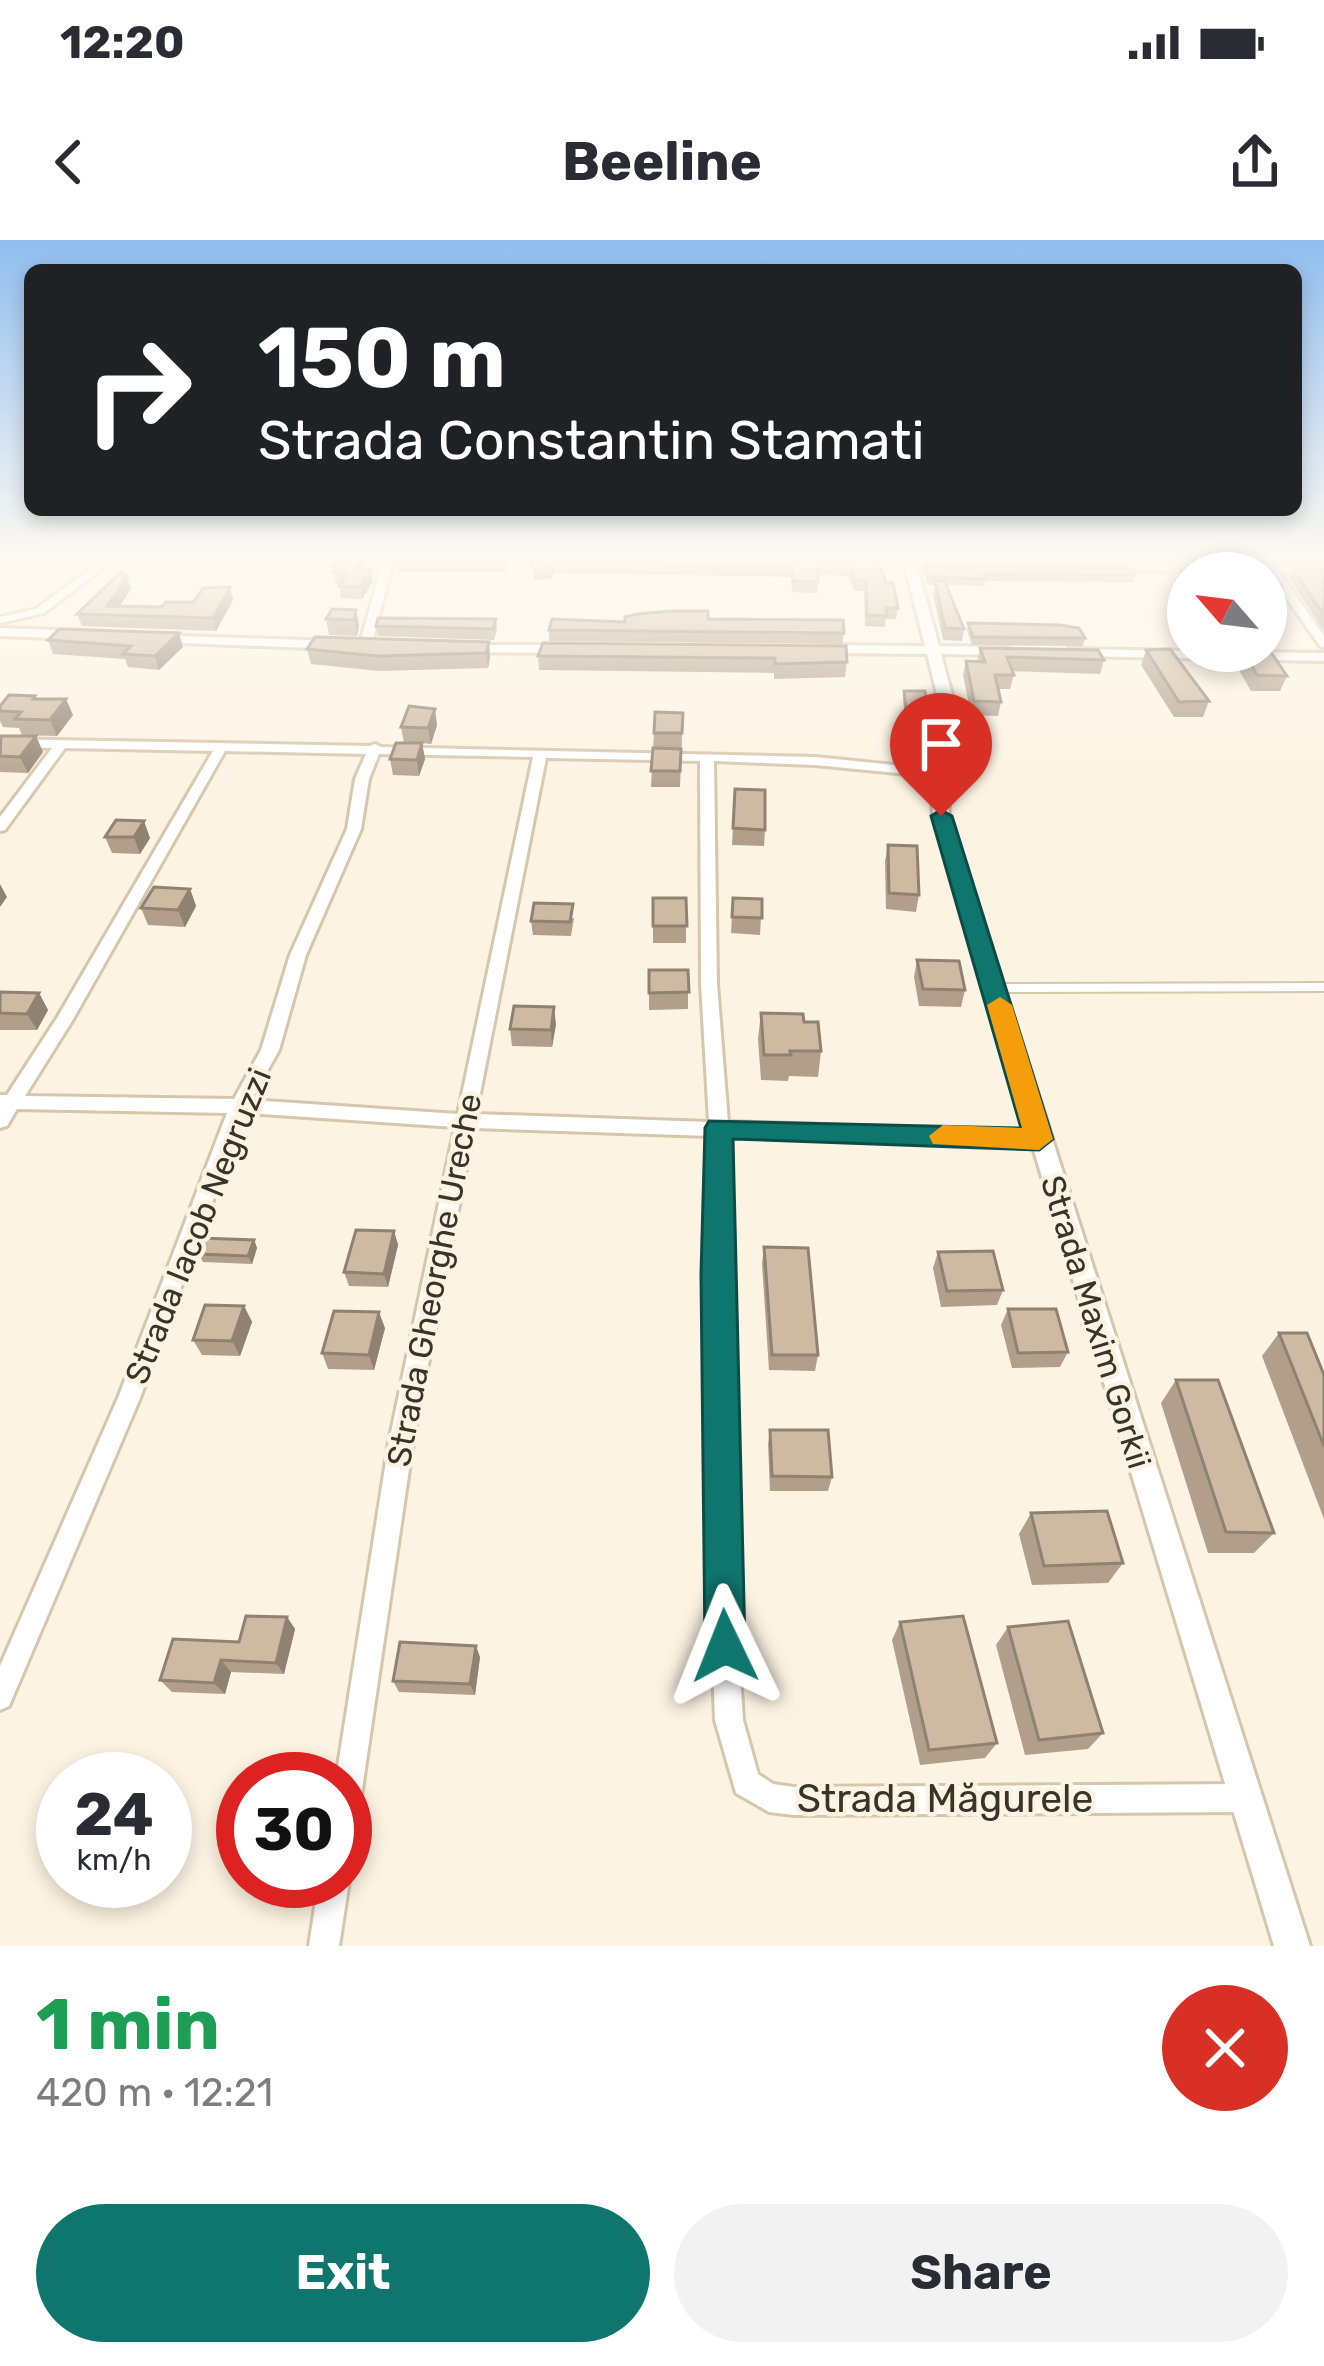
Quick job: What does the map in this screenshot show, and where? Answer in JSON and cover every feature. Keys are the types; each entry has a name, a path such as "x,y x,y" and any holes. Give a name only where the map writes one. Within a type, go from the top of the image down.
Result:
{"street":[{"path":"160,639 388,646"},
{"path":"365,646 367,639"},
{"name":"Strada Maxim Gorkii","path":"929,639 960,754 940,796 941,816 1292,1946"},
{"path":"435,647 589,649"},
{"path":"815,650 1024,651"},
{"path":"1047,652 1324,657"},
{"path":"0,743 707,757 949,774"},
{"path":"0,827 61,745"},
{"path":"0,1121 6,1102 64,1021 222,746"},
{"name":"Strada Iacob Negruzzi","path":"0,1697 129,1398 239,1106 270,1050 298,955 354,830 362,778 375,748"},
{"name":"Strada Gheorghe Ureche","path":"354,1752 401,1442 540,754"},
{"name":"Strada Măgurele","path":"707,757 709,984 719,1128 721,1561 729,1720 746,1783 769,1798 794,1801 1244,1798"},
{"path":"6,1102 239,1106 465,1121 1039,1139"},
{"path":"324,1946 330,1908"}],"lane":[{"path":"994,988 1324,987"}],"building":[{"path":"173,639 155,656 123,654 131,646 48,640"},
{"path":"314,639 489,642 486,653 377,656 307,649"},
{"path":"543,643 846,646 847,662 538,656"},
{"path":"980,648 1098,650 1104,660 1007,657 1014,675 995,675 1001,702 974,701 966,661 985,662"},
{"path":"1167,649 1167,672 1187,672 1209,701 1179,702 1146,650"},
{"path":"1284,672 1287,676 1257,675"},
{"path":"904,691 925,691 933,738 909,737"},
{"path":"9,695 66,699 50,720 15,719 21,712 0,711"},
{"path":"409,706 435,709 428,728 401,727"},
{"path":"655,712 683,713 682,733 654,733"},
{"path":"1,736 36,736 20,757 0,756"},
{"path":"396,743 422,743 417,760 390,759"},
{"path":"653,748 681,749 680,771 651,771"},
{"path":"735,789 765,790 765,830 733,828"},
{"path":"116,820 144,821 134,837 105,837"},
{"path":"888,845 917,846 919,895 889,893"},
{"path":"154,887 190,889 178,910 141,908"},
{"path":"653,898 686,898 687,926 653,926"},
{"path":"733,898 762,899 762,918 732,917"},
{"path":"534,903 573,904 570,922 531,921"},
{"path":"917,960 959,961 965,990 923,989"},
{"path":"649,970 688,970 689,992 649,993"},
{"path":"0,992 39,993 27,1014 0,1013"},
{"path":"514,1006 554,1007 551,1030 510,1029"},
{"path":"761,1013 803,1014 804,1022 818,1022 821,1051 764,1055"},
{"path":"356,1230 394,1231 384,1274 344,1272"},
{"path":"200,1238 254,1240 248,1256 199,1254"},
{"path":"764,1247 808,1248 818,1355 772,1355"},
{"path":"993,1251 1003,1290 947,1291 938,1252"},
{"path":"205,1305 244,1306 232,1341 193,1340"},
{"path":"1008,1309 1056,1309 1068,1352 1018,1353"},
{"path":"334,1311 379,1312 369,1355 322,1353"},
{"path":"1279,1333 1307,1333 1324,1375 1324,1446"},
{"path":"1176,1380 1218,1380 1274,1533 1226,1532"},
{"path":"770,1430 828,1430 832,1477 772,1476"},
{"path":"1107,1511 1123,1563 1044,1566 1031,1513"},
{"path":"246,1616 287,1617 276,1663 221,1660 214,1683 160,1680 173,1639 239,1642"},
{"path":"963,1616 997,1743 929,1750 900,1622"},
{"path":"1068,1621 1103,1733 1039,1740 1008,1627"},
{"path":"400,1642 476,1646 470,1684 393,1681"}],"slow traffic":[{"path":"943,1136 1039,1139 1000,1005"}],"route":[{"path":"725,1646 717,1274 719,1128 1039,1139 941,816"}]}
